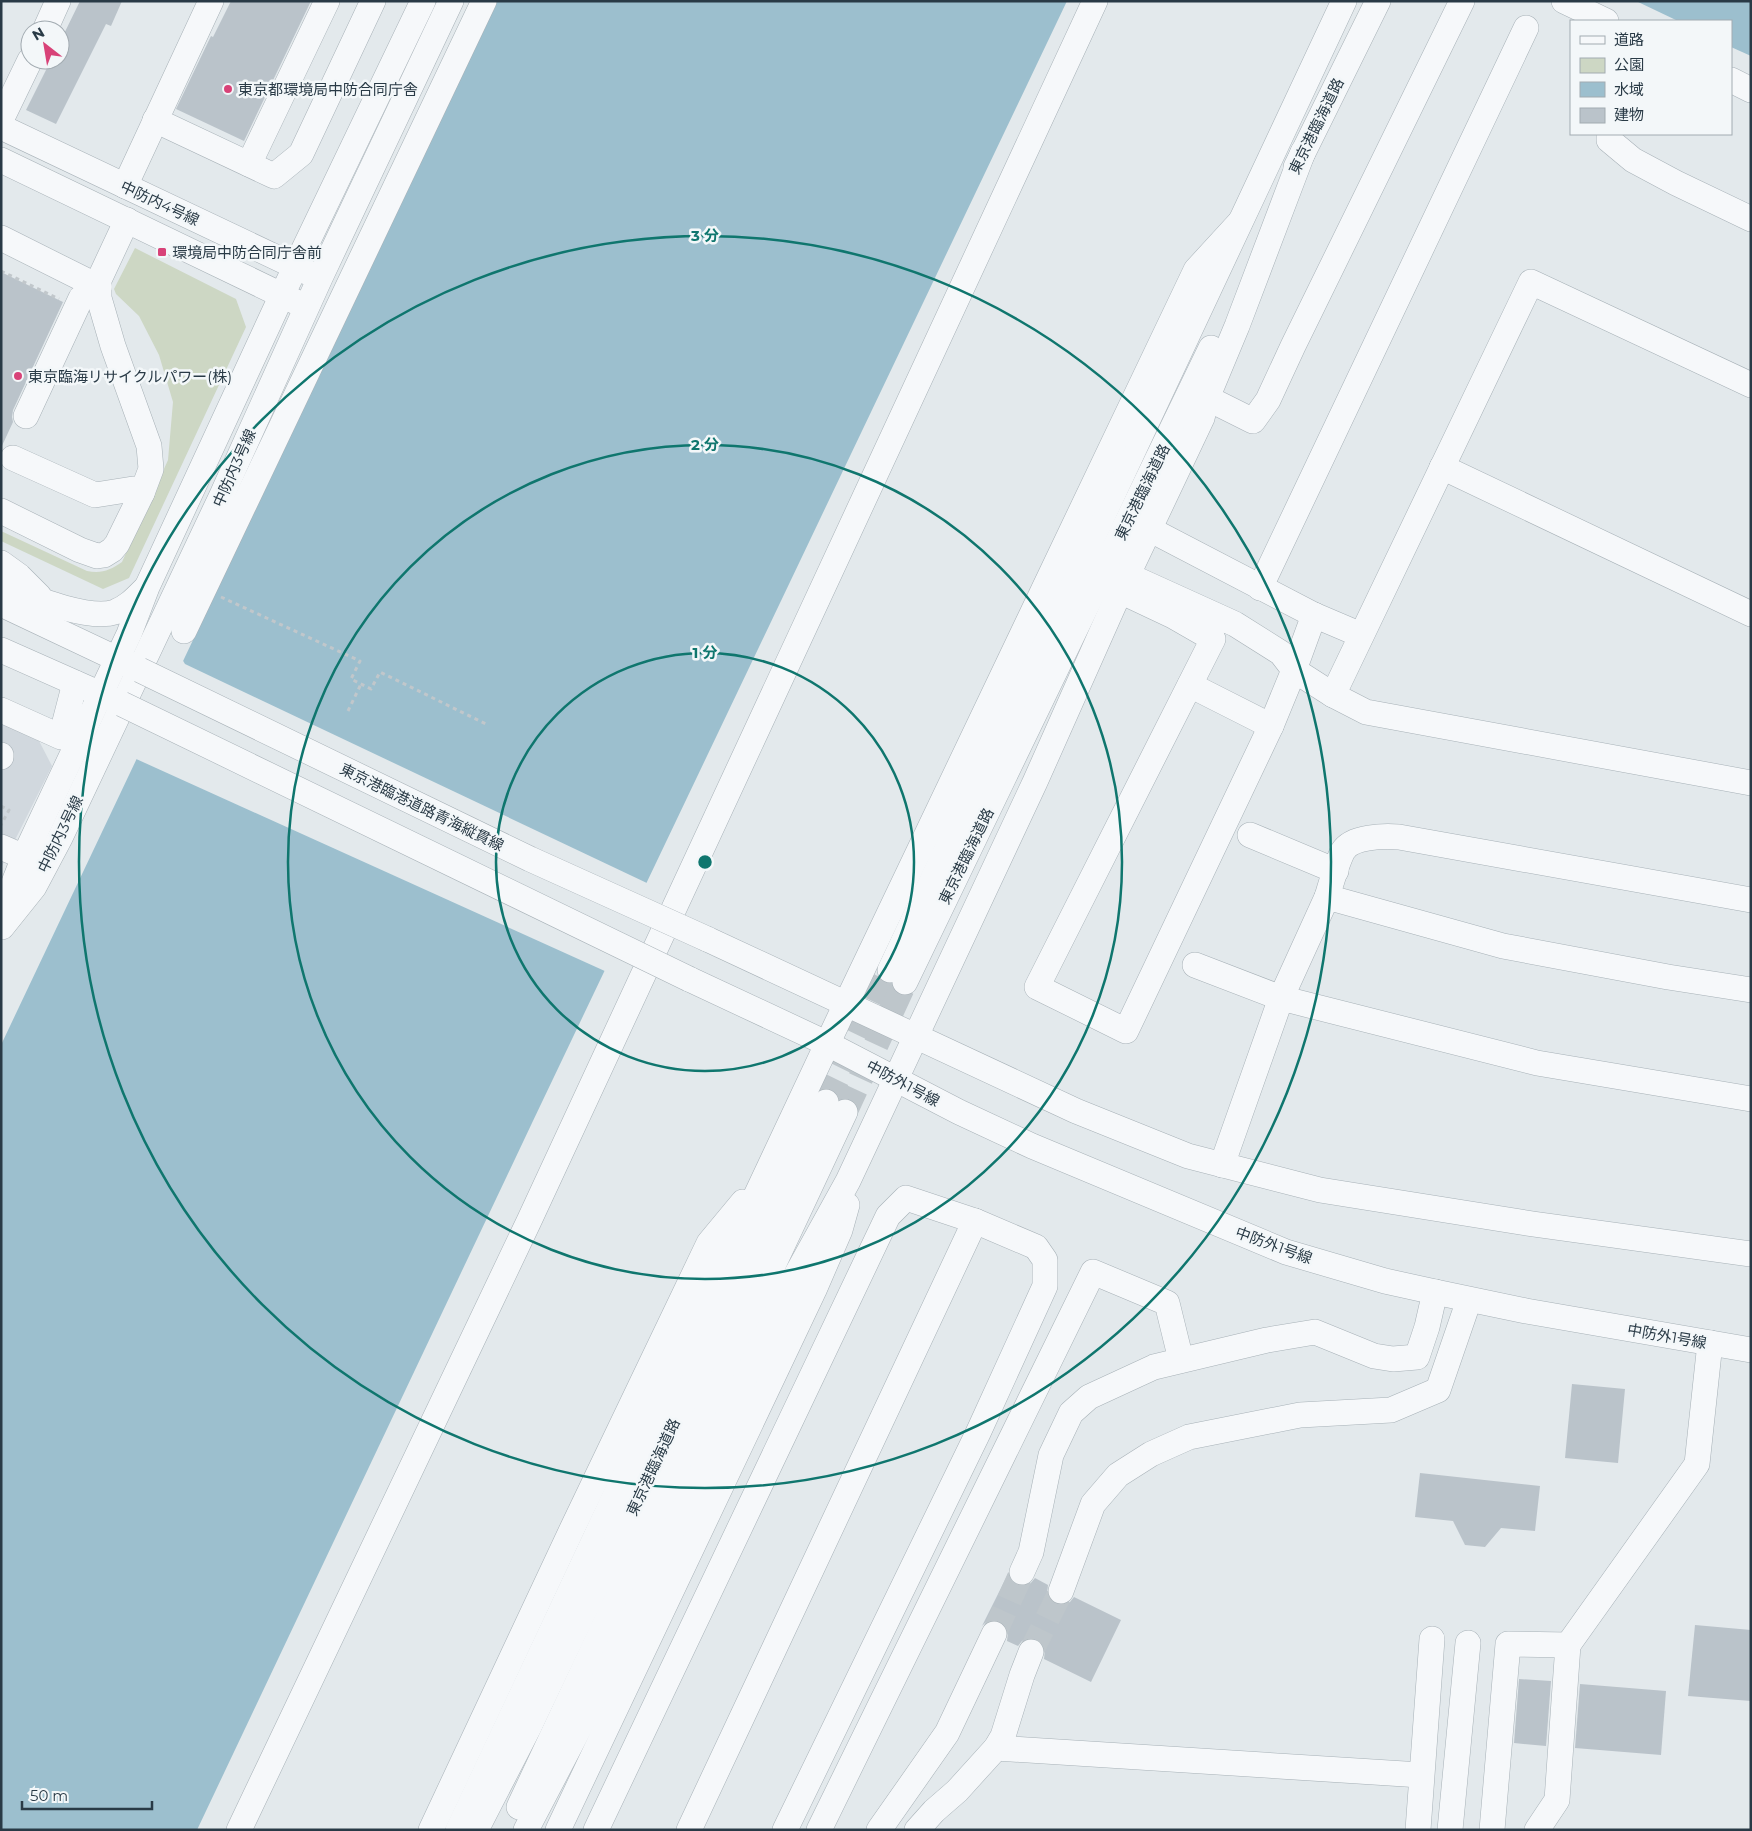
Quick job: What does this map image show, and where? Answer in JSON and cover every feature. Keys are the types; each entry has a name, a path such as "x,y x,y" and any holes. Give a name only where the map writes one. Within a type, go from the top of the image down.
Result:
{"street":[{"path":"49,20 58,1"},
{"path":"125,186 212,1"},
{"path":"249,164 327,1"},
{"path":"155,120 274,176 301,154 373,1"},
{"name":"中防内3号線","path":"2,927 34,887 60,838 112,699 117,660 148,587 282,295 423,1"},
{"name":"中防内3号線","path":"2,927 13,884 24,856 112,699 140,670 222,495 306,306 452,1"},
{"path":"184,632 484,1"},
{"path":"239,1830 533,1212 1095,1"},
{"name":"東京港臨海道路","path":"1344,1 1240,222 897,976 1165,444 1303,152 1378,1"},
{"path":"1207,398 1253,421 1268,400 1462,1"},
{"path":"1564,1 1604,20"},
{"path":"1260,588 1526,28"},
{"path":"3,130 26,70"},
{"path":"1732,80 1751,90"},
{"name":"中防内4号線","path":"3,130 320,278"},
{"path":"1609,135 1609,140 1633,160 1751,219"},
{"path":"526,1830 594,1700 785,1295 848,1180 1035,782 1123,583 1202,418 1207,398 1237,326 1303,152"},
{"name":"中防内4号線","path":"1,160 306,306"},
{"path":"1,511 80,550 97,556 104,555 117,544 142,493 151,469 149,446 113,346 99,298 99,280 103,268 127,220"},
{"path":"458,1830 846,1004 1196,270 1240,222"},
{"path":"1,238 99,287"},
{"path":"1333,695 1532,282 1751,385"},
{"path":"26,416 82,298 99,287"},
{"path":"13,458 95,495 132,489 142,493"},
{"path":"1442,467 1751,614"},
{"path":"1149,529 1314,616 1361,636"},
{"path":"1,563 19,576 44,601"},
{"path":"1123,583 1173,616 1213,639 1038,987 1126,1031 1271,726 1314,616"},
{"path":"1123,583 1234,624 1281,653 1294,670 1333,695 1366,712 1751,783"},
{"path":"1,586 44,601 90,613 107,613 131,603 148,587"},
{"name":"東京港臨港道路青海縦貫線","path":"1,604 530,860 707,939 846,1004"},
{"path":"1,650 112,699 689,979 828,1044"},
{"path":"1,710 61,737 75,683"},
{"path":"1190,685 1271,726"},
{"path":"1250,835 1336,871"},
{"path":"1222,1165 1281,998 1327,896 1344,850 1359,840 1383,836 1400,837 1751,900"},
{"path":"1,847 24,856"},
{"path":"1327,896 1503,946 1668,977 1751,990"},
{"path":"1195,965 1281,998 1537,1063 1751,1099"},
{"path":"846,1004 1076,1111 1129,1134 1188,1156 1320,1190 1533,1224 1751,1254"},
{"name":"中防外1号線","path":"828,1044 959,1112 1032,1146 1286,1252 1385,1281 1469,1300 1751,1350"},
{"name":"東京港臨海道路","path":"476,1830 530,1725 836,1107 509,1830"},
{"path":"431,1830 709,1243 769,1170"},
{"path":"558,1830 814,1290 847,1208 848,1180"},
{"path":"596,1830 888,1216 906,1198 975,1221 1036,1247 1045,1260 1045,1286 978,1433 785,1830"},
{"path":"688,1830 975,1221"},
{"path":"819,1830 1093,1272 1167,1303 1181,1360"},
{"path":"1022,1572 1031,1552 1051,1455 1072,1413 1089,1397 1154,1367 1267,1340 1315,1332 1374,1356 1393,1359 1417,1357 1427,1327 1435,1292"},
{"path":"1061,1591 1093,1504 1118,1476 1151,1454 1189,1437 1300,1415 1391,1410 1438,1390 1469,1300"},
{"path":"1537,1830 1557,1800 1568,1645 1697,1464 1710,1344"},
{"path":"879,1830 947,1733 994,1634"},
{"path":"1418,1830 1432,1639"},
{"path":"1450,1830 1468,1643"},
{"path":"1492,1830 1508,1644 1568,1645"},
{"path":"917,1830 996,1748 1003,1736 1031,1652"},
{"path":"996,1748 1421,1775"}],"path":[{"path":"1,271 60,299"},
{"path":"213,593 360,661 351,680 371,689 380,672 488,725"},
{"path":"348,711 361,684"},
{"path":"1,806 9,810 1,825"}],"shaded area":[{"path":"1,719 37,737 52,766 1,868"}],"green space":[{"path":"135,248 236,299 246,327 129,578 103,589 1,541 1,531 87,571 106,571 122,562 168,460 173,402 159,355 139,316 116,294 114,289"}],"water":[{"path":"496,1 1067,1 197,1830 1,1830 1,1045"},
{"path":"1636,1 1751,1 1751,56 1732,47 1732,20 1676,20"}],"pier":[{"path":"182,659 185,664 649,884 607,972 134,758"}],"building":[{"path":"80,1 122,1 111,26 106,24 56,124 26,110 46,70 70,70 70,22"},
{"name":"東京都環境局中防合同庁舎","path":"231,1 311,1 244,141 176,109 211,36 213,37"},
{"name":"東京臨海リサイクルパワー(株)","path":"1,272 63,302 13,410 13,422 1,448"},
{"path":"1572,1384 1625,1389 1618,1463 1565,1458"},
{"path":"1420,1473 1540,1486 1535,1531 1501,1528 1485,1547 1465,1545 1453,1521 1415,1517"},
{"path":"1008,1574 1011,1581 1017,1585 1030,1584 1035,1578 1048,1585 1047,1594 1050,1601 1056,1604 1064,1605 1074,1597 1121,1620 1091,1682 1044,1659 1045,1649 1037,1639 1028,1638 1018,1646 1007,1641 1008,1632 1006,1625 1001,1621 992,1620 982,1626"},
{"path":"1695,1625 1751,1630 1751,1701 1688,1696"},
{"path":"1519,1679 1551,1681 1546,1746 1514,1743"},
{"path":"1580,1684 1666,1691 1661,1755 1575,1748"}],"tunnel":[{"path":"826,1102 890,970"},
{"path":"845,1112 905,982"},
{"path":"994,1634 1022,1572"},
{"path":"1031,1652 1061,1591"}],"place":[{"name":"東京都環境局中防合同庁舎","path":"228,89"},
{"name":"環境局中防合同庁舎前","path":"162,252"},
{"name":"東京臨海リサイクルパワー(株)","path":"18,376"}]}
